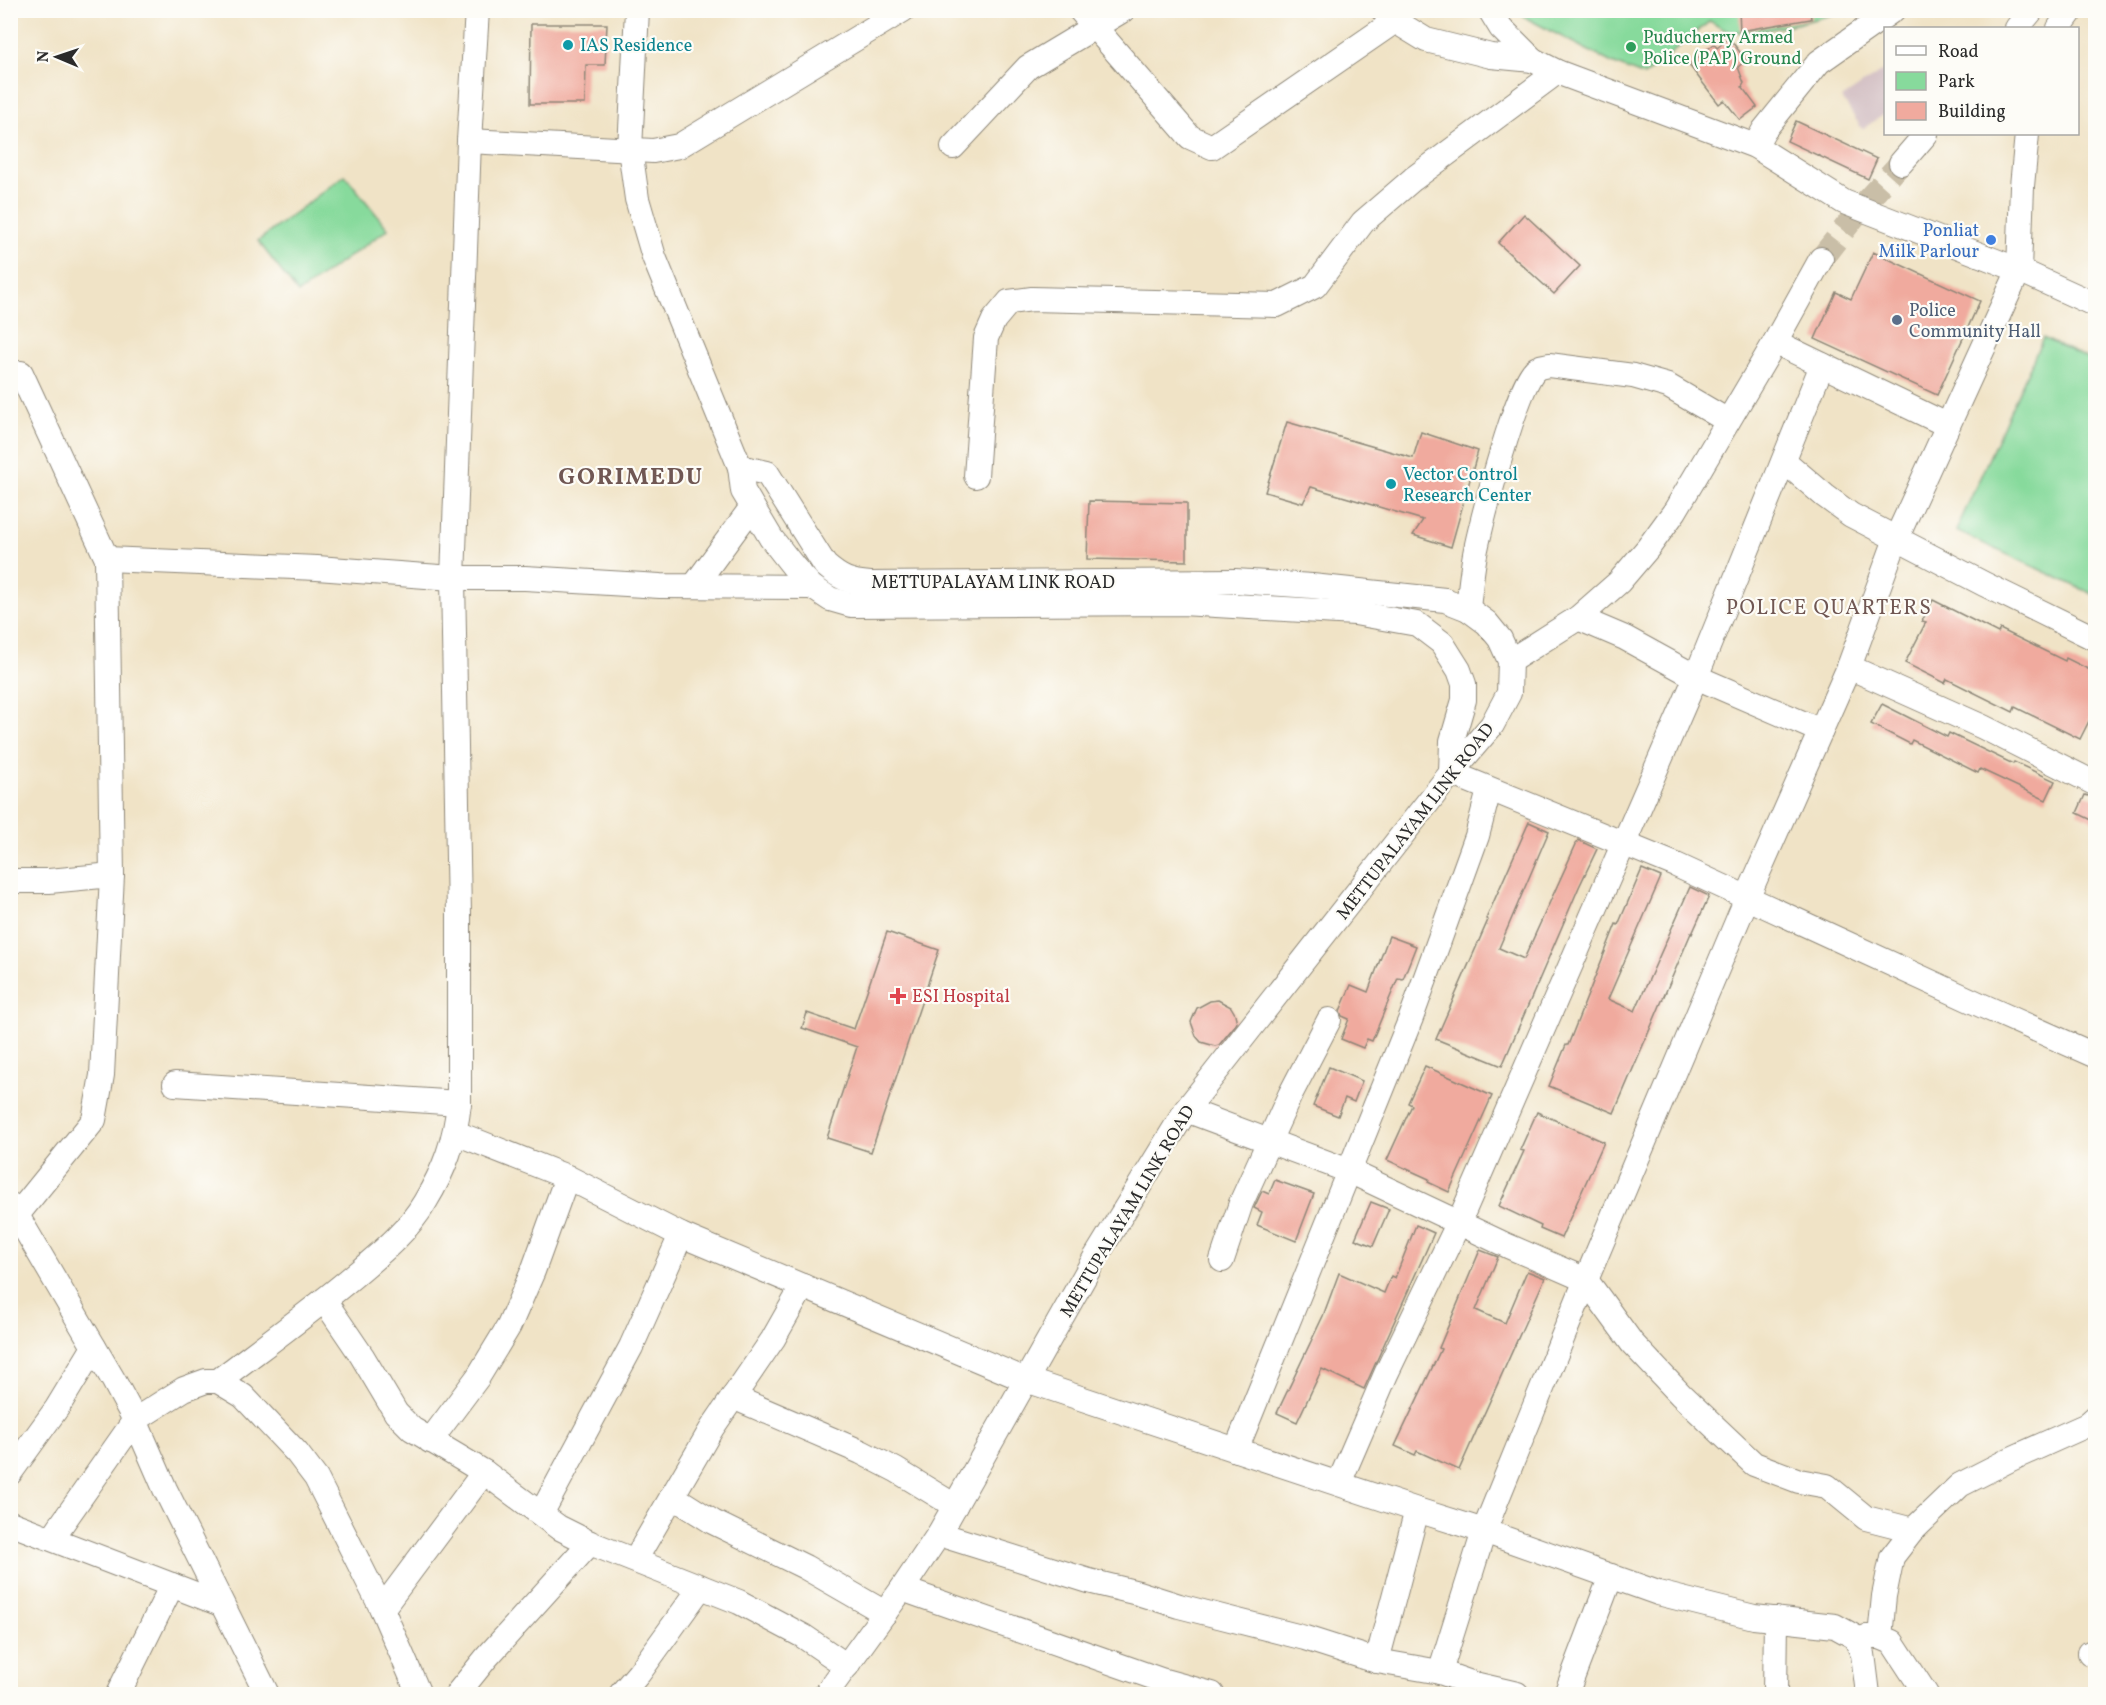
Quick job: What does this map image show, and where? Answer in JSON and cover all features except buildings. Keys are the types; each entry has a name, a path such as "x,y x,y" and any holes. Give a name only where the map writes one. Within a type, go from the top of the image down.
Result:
{"street":[{"path":"218,1382 324,1300 394,1241 424,1204 446,1163 456,1133 459,1103 459,915 453,578 477,10"},
{"path":"637,10 630,149 638,199 654,257 740,467 743,491 771,538 812,587 830,599 851,605 1182,603 1355,613 1417,624 1442,643 1459,670 1464,684 1464,700 1452,741 1451,773 1676,865 2096,1056"},
{"path":"470,141 653,151 679,146 903,10"},
{"path":"953,147 1028,67 1087,19 1123,10"},
{"path":"1490,10 1501,28 1533,60 1557,72 1755,147 1844,202 2019,270 2096,305"},
{"path":"1755,147 1764,130 1819,62 1893,10"},
{"path":"2018,27 2032,10"},
{"path":"2060,27 2072,10"},
{"path":"1087,19 1190,137 1212,147 1389,16 1426,39 1491,56 1533,60"},
{"path":"976,476 986,338 994,320 1009,302 1032,299 1277,305 1314,286 1363,222 1413,179 1557,72"},
{"path":"1901,163 1925,135"},
{"path":"1440,1672 1484,1531 1586,1280 1747,898 1849,667 1896,538 2019,270 2022,186 2027,135"},
{"path":"1510,661 1578,618 1619,582 1648,548 1675,511 1775,342 1821,259"},
{"path":"1775,342 1947,425"},
{"path":"1468,609 1476,551 1488,502 1517,406 1527,381 1536,369 1549,365 1633,376 1668,386 1728,421"},
{"path":"1339,1483 1396,1353 1459,1222 1696,677 1822,365"},
{"path":"21,373 107,560 112,875 102,1075 94,1120 13,1216 94,1347 135,1420 165,1489 261,1690"},
{"path":"1784,461 1833,503 1851,515 2096,639"},
{"name":"METTUPALAYAM LINK ROAD","path":"740,467 767,473 825,565 837,576 851,582 870,584 1236,581 1312,586 1445,600 1468,609 1487,623 1500,639 1510,661 1509,693 1492,724 1186,1110 1095,1258 956,1506 902,1589 847,1666 835,1692"},
{"path":"694,586 752,507"},
{"path":"107,560 317,568 453,578 525,578 694,586 812,587"},
{"path":"1578,618 1625,638 1696,677 1821,731"},
{"path":"1849,667 1983,727 2096,784"},
{"path":"1236,1450 1411,1018 1477,836 1489,790"},
{"path":"10,881 49,881 112,875"},
{"path":"1222,1260 1241,1203 1329,1020"},
{"path":"175,1084 459,1103"},
{"path":"1186,1110 1349,1171 1586,1280 1632,1343 1681,1395 1754,1464 1799,1481 1827,1486 1866,1518 1913,1530"},
{"path":"456,1133 567,1177 681,1235 1026,1380 1694,1603 1754,1617 1835,1626 1855,1637 1880,1637 1892,1642 1926,1695"},
{"path":"430,1441 478,1377 509,1326 533,1271 567,1177"},
{"path":"541,1514 631,1347 681,1235"},
{"path":"635,1560 733,1397 773,1339 803,1286"},
{"path":"324,1300 362,1356 396,1413 412,1429 484,1472 558,1527 590,1543 739,1602 803,1636 847,1666"},
{"path":"10,1473 57,1408 94,1347"},
{"path":"52,1538 135,1420 184,1389 206,1381 218,1382 230,1387 243,1396 297,1453 316,1478 382,1610 419,1695"},
{"path":"733,1397 861,1452 956,1506"},
{"path":"1880,1637 1884,1596 1892,1557 1913,1530 1960,1485 2087,1425 2096,1417"},
{"path":"382,1610 484,1472"},
{"path":"672,1496 723,1528 805,1567 885,1613"},
{"path":"1377,1661 1417,1510"},
{"path":"10,1523 221,1604"},
{"path":"939,1534 1089,1581 1305,1638 1377,1661 1440,1672 1472,1689 1517,1695"},
{"path":"457,1695 487,1657 590,1543"},
{"path":"1566,1695 1611,1576"},
{"path":"118,1695 172,1585"},
{"path":"621,1695 701,1587"},
{"path":"902,1589 1161,1680 1212,1695"},
{"path":"1775,1695 1776,1619"},
{"path":"1855,1637 1863,1654 1868,1695"}],"shaded area":[{"path":"1884,70 1884,115 1862,129 1842,98"}],"green space":[{"name":"Puducherry Armed Police (PAP) Ground","path":"1522,11 1846,11 1789,26 1759,31 1731,32 1710,21 1644,76 1612,63 1524,17"},
{"path":"345,175 388,229 298,293 258,241"},
{"path":"2043,338 2095,362 2095,595 1956,531"}],"tunnel":[{"path":"1821,259 1864,204 1901,163"}],"place":[{"name":"IAS Residence","path":"568,45"},
{"name":"Puducherry Armed Police (PAP) Ground","path":"1631,47"},
{"name":"Ponliat Milk Parlour","path":"1991,240"},
{"name":"Police Community Hall","path":"1897,320"},
{"name":"Vector Control Research Center","path":"1391,484"},
{"name":"ESI Hospital","path":"898,996"}],"district":[{"name":"GORIMEDU","path":"631,476"},
{"name":"POLICE QUARTERS","path":"1829,607"}]}
